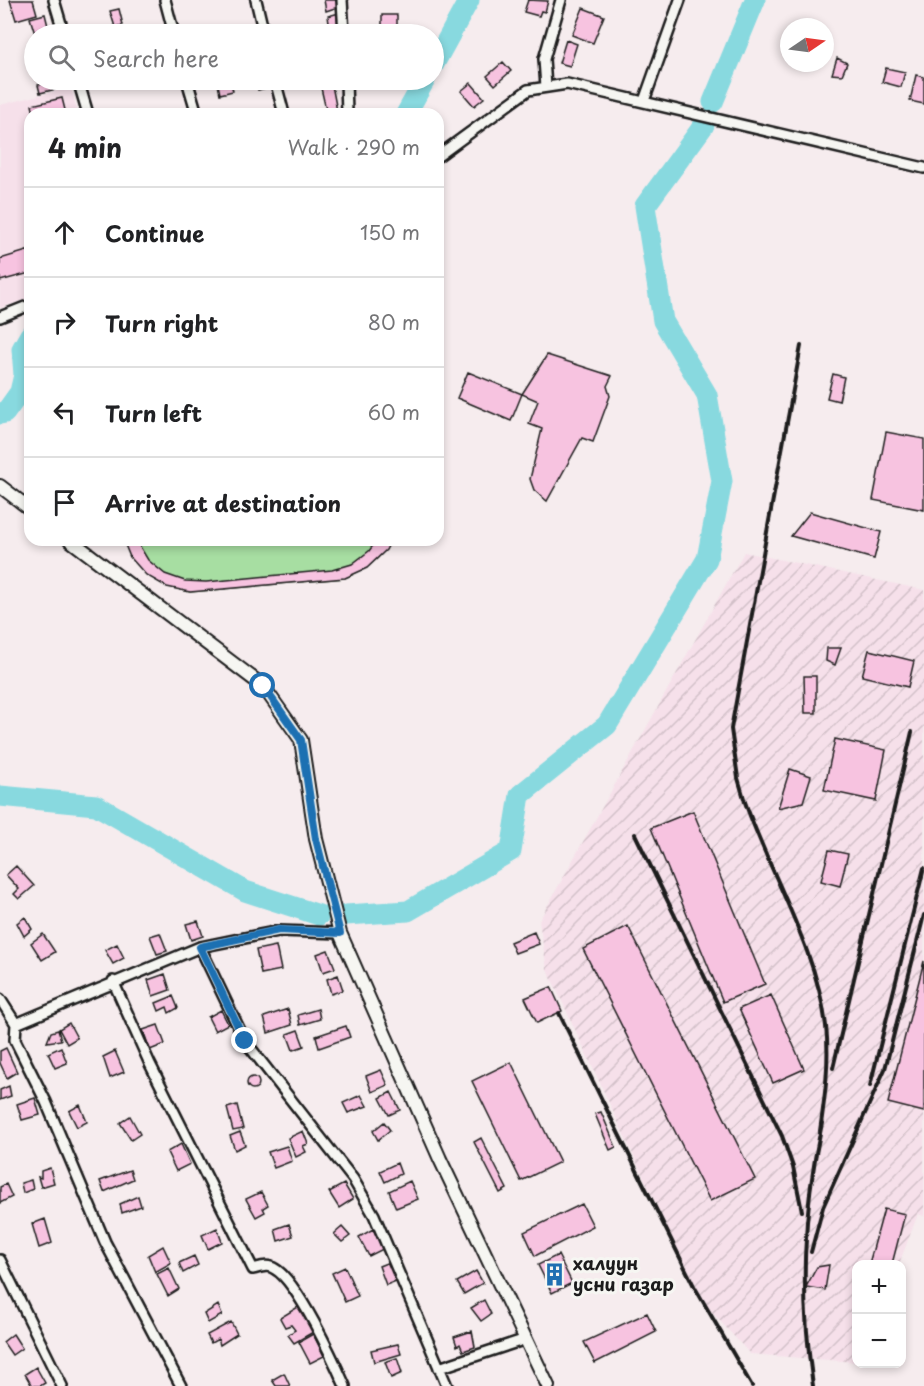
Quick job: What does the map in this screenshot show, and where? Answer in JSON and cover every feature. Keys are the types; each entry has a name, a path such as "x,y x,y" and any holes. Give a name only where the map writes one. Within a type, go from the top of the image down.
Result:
{"street":[{"path":"54,0 61,24"},
{"path":"165,0 171,24"},
{"path":"256,0 262,24"},
{"path":"342,0 343,24"},
{"path":"546,87 544,59 561,0"},
{"path":"644,101 680,0"},
{"path":"444,152 528,90 567,84 924,168"},
{"path":"81,90 86,108"},
{"path":"190,90 195,108"},
{"path":"278,90 282,108"},
{"path":"346,90 347,108"},
{"path":"0,317 24,307"},
{"path":"0,486 24,504"},
{"path":"78,546 263,686 301,740 316,839 340,933 440,1159 548,1386"},
{"path":"16,1024 113,981 200,947 279,930 340,933"},
{"path":"200,947 245,1041 353,1179 374,1215 447,1386"},
{"path":"113,981 150,1064 253,1269 268,1266 278,1269 296,1293 329,1350 345,1386"},
{"path":"0,999 16,1024 15,1040 46,1102 105,1242 181,1386"},
{"path":"0,1260 62,1386"},
{"path":"439,1368 526,1339"}],"shaded area":[{"path":"59,90 72,90 76,108 24,108 24,300 0,308 0,105"},
{"path":"744,552 924,590 924,1216 918,1214 901,1260 852,1260 852,1362 750,1354 700,1299 547,969 539,921"}],"green space":[{"path":"127,546 388,546 372,563 345,578 190,592 157,581 137,561"}],"building":[{"path":"10,0 33,0 37,14 16,20"},
{"path":"324,0 337,0 338,7 326,11"},
{"path":"528,0 548,1 545,12 541,11 539,16 524,12"},
{"path":"583,8 604,16 593,43 572,35"},
{"path":"119,9 123,24 114,24 110,11"},
{"path":"339,13 339,24 329,24 328,16"},
{"path":"45,14 48,24 32,24 30,18"},
{"path":"382,15 397,15 397,24 382,24"},
{"path":"566,40 577,44 570,66 559,63"},
{"path":"837,58 847,63 842,75 832,74"},
{"path":"503,62 511,71 495,85 487,76"},
{"path":"886,68 905,72 901,87 882,82"},
{"path":"916,75 924,77 924,104 910,101"},
{"path":"471,83 484,98 474,106 461,91"},
{"path":"219,90 233,91 220,94"},
{"path":"321,90 333,90 336,108 326,108"},
{"path":"62,98 64,108 33,108 32,105"},
{"path":"24,252 24,275 0,281 0,259"},
{"path":"547,355 612,376 607,386 610,396 593,442 582,438 547,501 534,490 530,479 542,429 529,424 538,401 522,394"},
{"path":"468,372 522,394 511,421 457,398"},
{"path":"833,374 844,377 839,401 827,398"},
{"path":"886,432 924,439 924,510 873,500"},
{"path":"810,512 881,532 874,559 791,536"},
{"path":"125,546 140,546 148,560 165,574 185,581 206,582 332,570 352,564 373,546 388,546 367,568 345,578 190,592 167,587 146,575 130,557"},
{"path":"827,648 841,648 835,665 826,661"},
{"path":"869,650 914,661 908,687 862,676"},
{"path":"804,676 816,676 816,713 805,713"},
{"path":"835,739 886,750 876,801 824,790"},
{"path":"790,769 811,776 803,802 778,808"},
{"path":"693,811 765,984 723,1002 651,828"},
{"path":"829,850 848,854 840,886 821,881"},
{"path":"16,866 34,886 19,899 14,894 19,889 6,875"},
{"path":"25,917 32,929 24,936 17,923"},
{"path":"198,921 203,936 191,940 186,924"},
{"path":"628,926 755,1179 710,1201 583,949"},
{"path":"534,932 539,944 515,953 510,942"},
{"path":"160,933 167,951 157,954 150,936"},
{"path":"43,934 55,952 42,960 31,943"},
{"path":"117,944 124,958 113,964 105,950"},
{"path":"276,946 281,970 261,974 256,950"},
{"path":"328,950 335,968 323,972 317,954"},
{"path":"924,961 924,1112 888,1103"},
{"path":"165,974 170,990 153,996 148,980"},
{"path":"338,975 343,990 331,994 327,979"},
{"path":"551,987 562,1011 537,1023 525,998"},
{"path":"771,995 804,1069 773,1083 739,1009"},
{"path":"173,996 178,1008 169,1013 167,1007 159,1011 156,1003"},
{"path":"288,1009 292,1025 268,1033 264,1017"},
{"path":"318,1009 320,1019 300,1025 298,1015"},
{"path":"221,1010 228,1024 215,1031 208,1017"},
{"path":"69,1023 77,1038 67,1044 59,1029"},
{"path":"158,1025 165,1044 150,1050 143,1030"},
{"path":"346,1026 350,1037 319,1048 316,1036"},
{"path":"58,1030 61,1040 47,1042 51,1032"},
{"path":"298,1030 304,1046 293,1050 287,1034"},
{"path":"61,1047 67,1063 55,1068 48,1053"},
{"path":"6,1048 17,1072 7,1078 0,1063 0,1051"},
{"path":"115,1051 124,1072 110,1078 103,1057"},
{"path":"511,1062 560,1162 521,1181 472,1081"},
{"path":"381,1070 388,1085 372,1092 366,1076"},
{"path":"253,1077 259,1083 253,1089 247,1083"},
{"path":"9,1086 11,1096 0,1100 0,1090"},
{"path":"391,1092 400,1110 389,1115 380,1098"},
{"path":"361,1095 367,1106 348,1113 343,1103"},
{"path":"35,1098 40,1115 22,1120 17,1104"},
{"path":"80,1105 87,1122 77,1127 69,1111"},
{"path":"237,1105 243,1129 233,1131 227,1108"},
{"path":"601,1112 616,1147 610,1150 595,1114"},
{"path":"130,1116 140,1134 131,1140 120,1123"},
{"path":"384,1122 390,1130 378,1140 373,1131"},
{"path":"303,1131 308,1144 303,1146 306,1152 296,1157 288,1138"},
{"path":"240,1132 245,1145 235,1150 230,1136"},
{"path":"481,1138 507,1189 500,1193 474,1142"},
{"path":"181,1144 190,1164 176,1171 167,1152"},
{"path":"287,1146 292,1161 274,1168 268,1152"},
{"path":"397,1163 401,1174 385,1182 380,1171"},
{"path":"50,1168 54,1183 41,1187 38,1177 41,1178 41,1171"},
{"path":"130,1170 133,1179 104,1192 100,1181"},
{"path":"31,1180 33,1189 23,1193 21,1183"},
{"path":"410,1181 418,1199 396,1208 389,1191"},
{"path":"6,1184 12,1197 0,1203 0,1187"},
{"path":"344,1184 353,1199 339,1208 329,1192"},
{"path":"261,1192 268,1205 263,1208 265,1212 256,1217 246,1199"},
{"path":"138,1196 141,1206 122,1213 120,1204"},
{"path":"582,1204 593,1226 535,1256 524,1232"},
{"path":"884,1209 905,1214 893,1260 870,1260"},
{"path":"45,1219 52,1243 39,1248 32,1224"},
{"path":"289,1224 293,1236 278,1241 275,1229"},
{"path":"342,1227 350,1236 342,1242 334,1234"},
{"path":"217,1228 222,1242 208,1249 202,1235"},
{"path":"373,1229 383,1249 369,1256 359,1237"},
{"path":"163,1246 171,1263 155,1272 148,1255"},
{"name":"халуун усни газар","path":"558,1255 572,1283 552,1293 538,1265"},
{"path":"194,1256 198,1265 183,1273 179,1263"},
{"path":"389,1262 396,1281 386,1285 379,1266"},
{"path":"829,1265 825,1290 806,1287 817,1267"},
{"path":"345,1267 358,1296 345,1302 332,1273"},
{"path":"169,1268 179,1289 168,1296 157,1274"},
{"path":"476,1271 483,1283 464,1294 457,1282"},
{"path":"484,1300 491,1314 481,1321 471,1308"},
{"path":"218,1305 222,1315 208,1323 204,1314"},
{"path":"298,1307 315,1331 294,1343 288,1335 295,1330 291,1325 285,1327 280,1318"},
{"path":"647,1313 656,1332 595,1363 584,1342"},
{"path":"231,1322 237,1334 220,1345 218,1339 211,1343 207,1335"},
{"path":"472,1331 475,1347 463,1351 460,1344 457,1346 454,1337"},
{"path":"13,1334 22,1348 12,1355 3,1342"},
{"path":"313,1334 324,1356 310,1363 299,1342"},
{"path":"398,1344 401,1354 374,1362 371,1350"},
{"path":"397,1358 402,1373 391,1378 385,1362"},
{"path":"36,1367 45,1383 32,1386 25,1374"},
{"path":"284,1373 290,1386 276,1386 272,1380"}],"waterway":[{"path":"444,46 469,0"},
{"path":"713,102 755,0"},
{"path":"409,108 419,90"},
{"path":"346,915 408,911 511,851 520,795 607,725 707,559 722,481 707,395 663,321 645,206 704,125"},
{"path":"24,346 22,349 24,375"},
{"path":"0,414 5,413 20,392 24,375"},
{"path":"0,796 96,805 245,891 319,915"}],"railway":[{"path":"801,346 731,729 738,778 745,802 792,912 821,998 826,1026 827,1065 820,1131"},
{"path":"833,1068 912,732"},
{"path":"635,834 782,1136 793,1167 802,1211"},
{"path":"870,1086 924,868"},
{"path":"811,1252 823,1207 885,1069 924,915"},
{"path":"559,1013 694,1286 752,1386"},
{"path":"813,1386 806,1319 805,1254 810,1190 822,1123"}],"place":[{"name":"халуун усни газар","path":"555,1274"}],"route":[{"path":"245,1041 200,947 279,930 340,933 316,839 301,740 263,686"}]}
